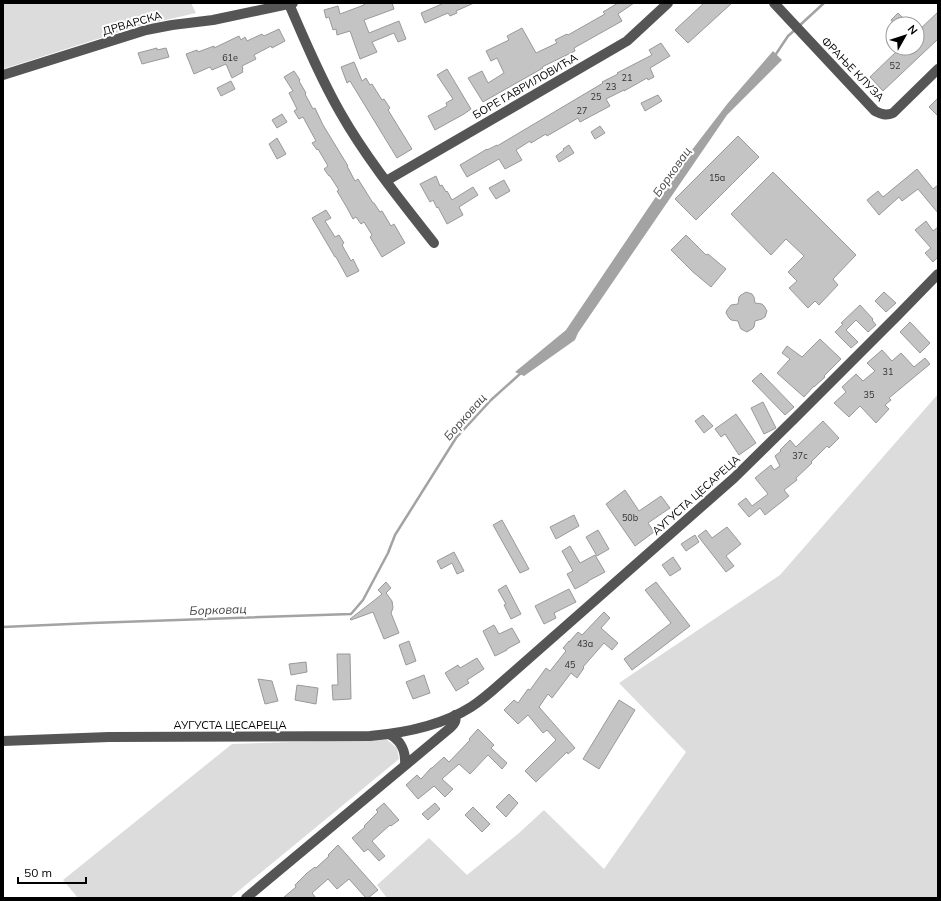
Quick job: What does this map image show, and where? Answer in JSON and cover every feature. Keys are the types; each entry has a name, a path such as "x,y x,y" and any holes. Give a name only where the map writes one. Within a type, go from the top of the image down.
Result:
{"street":[{"name":"БОРЕ ГАВРИЛОВИЋА","path":"386,181 627,41 668,3"},
{"name":"ФРАЊЕ КЛУЗА","path":"774,3 875,111 879,113 893,113 938,69"},
{"path":"291,4 319,73 340,113 398,198 434,242"},
{"name":"ДРВАРСКА","path":"3,75 146,30 172,24 213,20 291,4"},
{"name":"АУГУСТА ЦЕСАРЕЦА","path":"3,741 102,737 350,736 389,734 425,727 455,715 471,707 488,694 734,478 938,274"},
{"path":"246,898 450,728 455,723 455,715"},
{"path":"389,734 402,745 405,755 405,765"}],"shaded area":[{"path":"3,3 191,3 196,13 135,27 3,69"},
{"path":"773,51 782,60 727,115 578,333 575,340 524,376 515,372 566,330 655,198 728,103"},
{"path":"938,394 938,898 387,898 377,885 429,838 467,875 519,833 544,810 604,869 686,752 619,683 780,575"},
{"path":"386,739 397,748 399,759 230,898 78,898 63,880 232,744"}],"building":[{"path":"364,3 392,3 394,9 364,20 369,33 399,21 406,39 398,42 394,33 372,42 377,52 360,59 350,31 337,35 336,29 333,30 329,17 326,18 324,10 338,6 340,14 364,5"},
{"path":"444,3 474,3 456,11 457,13 450,16 448,13 425,23 421,13"},
{"path":"618,3 634,3 618,14 622,21 574,48 575,51 542,67 543,68 483,102 468,78 482,71 488,83 504,73 497,58 491,61 486,51 509,40 507,36 522,28 536,53 557,43 555,40 567,34 568,35 605,14 603,12"},
{"path":"704,3 732,3 688,43 675,30"},
{"path":"938,12 938,39 925,51 925,24"},
{"path":"279,29 285,41 272,48 271,46 254,55 256,59 242,66 243,72 232,78 226,64 212,70 210,67 194,74 186,54 197,50 198,52 214,46 214,48 239,36 241,40 245,37 247,41 262,34 264,36"},
{"path":"661,43 670,56 650,68 654,77 648,80 647,78 606,99 610,106 580,122 578,118 547,136 546,134 531,143 530,141 516,150 522,160 505,169 499,159 467,177 460,165 487,149 497,146 603,83 602,82 618,74 617,73 652,55 649,50"},
{"path":"157,48 157,50 166,48 169,57 142,64 138,53"},
{"path":"892,56 920,56 883,91 870,77"},
{"path":"354,62 362,81 366,78 370,85 372,84 382,100 384,99 390,108 388,110 412,149 397,158 350,81 347,83 341,67"},
{"path":"447,69 471,109 435,130 428,116 447,106 446,103 453,99 437,75"},
{"path":"294,71 300,80 299,81 313,109 315,108 355,181 358,179 373,203 380,212 382,211 391,226 394,224 405,243 382,257 370,237 372,235 364,222 361,224 356,217 353,219 337,191 339,190 324,169 328,166 318,149 317,150 312,143 316,141 303,117 299,119 294,111 297,109 289,93 293,91 284,77"},
{"path":"231,81 235,89 221,96 217,88"},
{"path":"658,95 662,101 645,111 641,103"},
{"path":"938,98 938,116 929,107"},
{"path":"282,114 287,122 277,128 272,120"},
{"path":"600,126 605,133 595,139 591,132"},
{"path":"738,136 759,157 696,220 675,199"},
{"path":"277,138 286,154 277,159 269,144"},
{"path":"569,145 574,153 559,162 556,156"},
{"path":"917,169 933,189 938,185 938,213 918,189 902,201 899,197 879,215 867,200 878,191 883,197"},
{"path":"773,172 856,255 833,279 838,285 819,305 815,301 808,308 789,288 797,281 788,272 804,256 786,239 771,255 731,214"},
{"path":"436,176 440,186 442,185 452,200 473,187 478,195 459,207 463,215 447,224 438,207 437,208 433,200 430,202 420,184"},
{"path":"504,180 510,191 496,199 489,188"},
{"path":"326,210 331,218 325,221 335,237 339,235 344,243 342,245 351,261 353,259 359,271 347,277 312,218"},
{"path":"926,221 933,231 938,227 938,257 933,262 925,253 931,248 915,230"},
{"path":"686,235 706,255 708,254 726,269 711,287 693,272 671,250"},
{"path":"746,292 752,294 755,303 762,304 767,311 765,317 755,321 754,327 747,332 741,329 738,321 731,320 726,313 731,305 738,304 739,297"},
{"path":"884,292 896,303 886,312 875,301"},
{"path":"860,305 873,319 872,320 876,325 868,332 856,320 846,330 858,342 851,348 835,332 843,324 841,323"},
{"path":"910,322 930,343 920,353 900,332"},
{"path":"820,339 841,359 804,397 777,373 790,359 782,353 787,346 802,357"},
{"path":"882,350 892,361 901,353 914,367 925,358 930,364 889,398 891,400 885,405 889,409 876,423 860,406 849,417 834,403 846,392 842,387 856,374 863,381 875,371 867,363"},
{"path":"761,373 794,407 785,415 752,381"},
{"path":"763,402 776,428 764,434 751,408"},
{"path":"736,414 756,443 739,455 725,434 721,437 715,429"},
{"path":"703,415 713,426 704,433 695,421"},
{"path":"823,421 839,438 829,448 827,446 796,478 797,480 784,490 789,496 765,515 760,508 749,517 738,504 746,498 752,506 768,494 755,478 771,465 774,470 780,466 775,456 781,451 780,450 790,440 796,447"},
{"path":"625,490 639,511 661,496 670,508 648,523 654,532 635,546 606,504"},
{"path":"574,515 579,526 556,539 550,527"},
{"path":"502,520 529,569 520,573 493,525"},
{"path":"727,527 741,544 726,556 734,566 726,572 698,536 706,530 712,538"},
{"path":"598,530 609,549 597,556 586,537"},
{"path":"695,535 699,542 686,551 681,544"},
{"path":"570,546 580,563 595,555 605,572 575,589 567,574 573,571 562,551"},
{"path":"454,552 464,571 457,574 452,563 441,569 437,561"},
{"path":"673,557 681,569 670,576 662,565"},
{"path":"386,582 391,588 386,593 392,601 393,608 391,613 399,633 384,639 373,612 351,620 350,619 382,594 378,590"},
{"path":"656,582 690,626 632,670 624,659 671,623 645,590"},
{"path":"506,585 521,614 511,619 504,605 506,604 498,590"},
{"path":"569,589 576,602 554,613 556,618 544,624 535,606"},
{"path":"604,612 610,618 601,628 618,643 612,650 604,643 583,667 584,668 577,678 571,673 552,698 548,694 539,707 575,748 568,754 567,752 536,782 525,771 556,740 547,730 543,733 528,715 518,724 504,710 514,700 518,703 528,689 530,690 546,668 550,671 566,651 563,648 569,641 578,632 582,635"},
{"path":"494,625 499,634 512,628 520,642 495,656 483,631"},
{"path":"409,641 416,661 406,665 399,645"},
{"path":"337,654 350,654 351,699 333,700 332,685 338,685"},
{"path":"477,658 484,669 467,680 469,683 456,691 445,673 458,665 460,668"},
{"path":"306,662 307,672 291,675 289,664"},
{"path":"424,675 430,693 413,699 406,682"},
{"path":"258,679 272,681 278,701 265,704"},
{"path":"297,685 318,688 316,704 295,700"},
{"path":"619,700 635,710 599,769 583,759"},
{"path":"478,729 494,745 491,748 507,763 502,769 488,755 470,774 459,764 442,779 453,789 445,797 434,786 418,799 406,785 417,775 421,779 444,757 449,762 470,740 469,739"},
{"path":"509,794 518,803 506,817 496,807"},
{"path":"384,803 399,820 391,826 390,825 372,841 385,856 379,861 368,849 364,852 352,838 365,827 364,826 378,812 376,810"},
{"path":"435,803 440,809 428,820 422,814"},
{"path":"473,807 490,824 482,832 465,815"},
{"path":"338,845 378,890 366,898 349,879 337,889 328,879 312,893 316,898 283,898 296,887 295,885 307,873 315,867 316,868 329,856 328,855"}],"waterway":[{"name":"Борковац","path":"799,26 824,3"},
{"name":"Борковац","path":"774,57 788,36 796,29"},
{"name":"Борковац","path":"3,627 351,614 363,600 388,553 395,535 456,438 491,400 521,373"}]}
